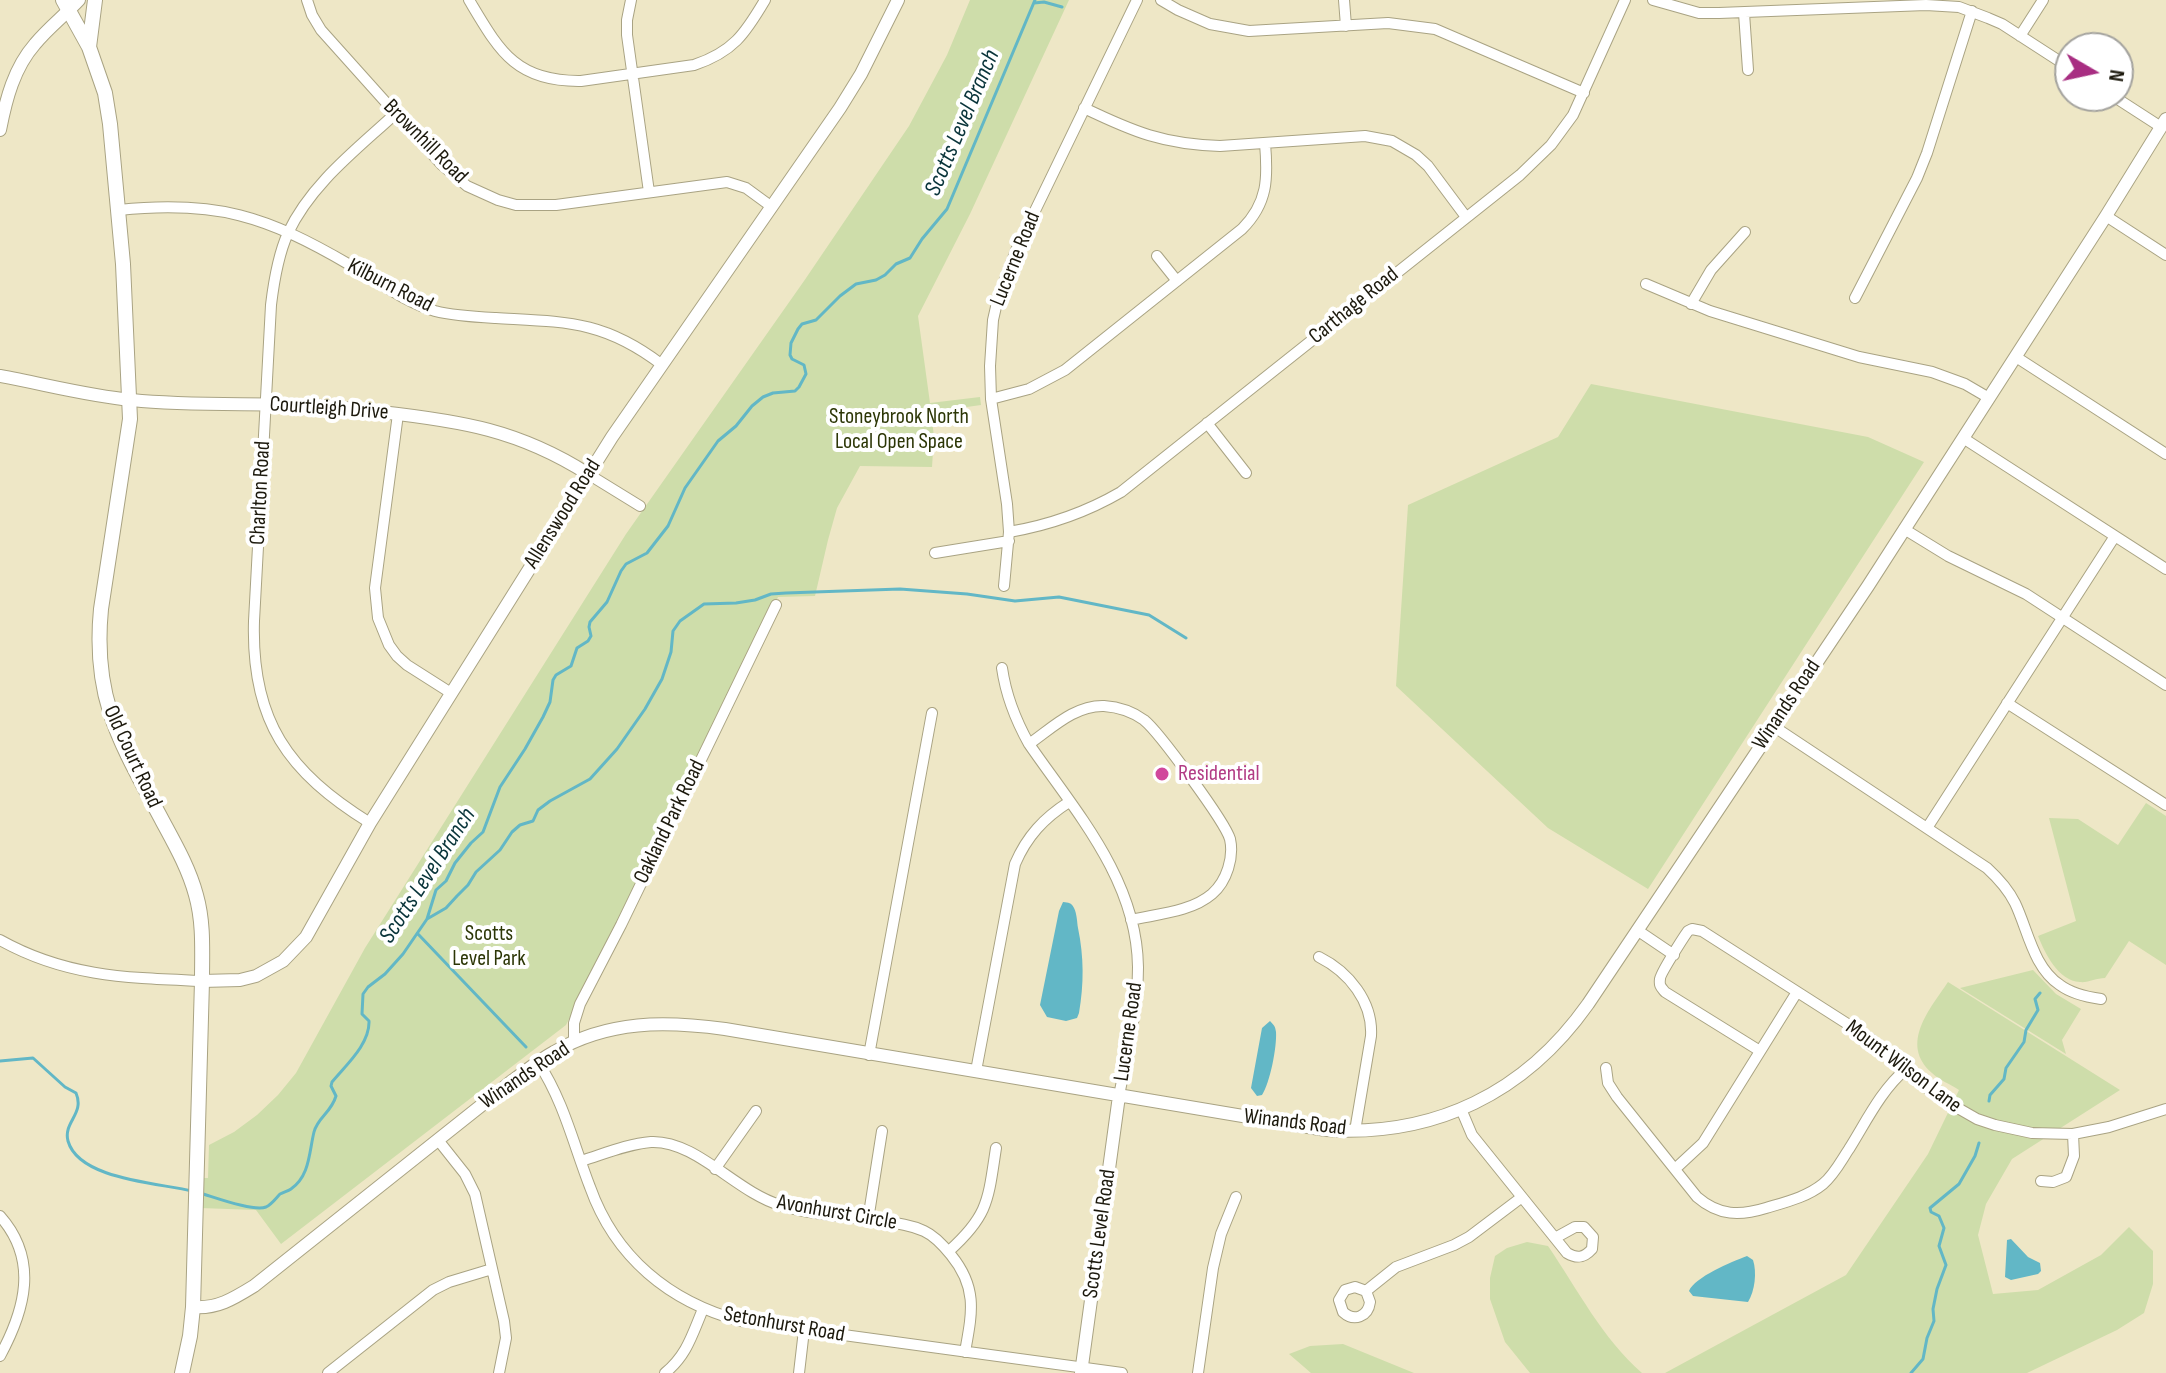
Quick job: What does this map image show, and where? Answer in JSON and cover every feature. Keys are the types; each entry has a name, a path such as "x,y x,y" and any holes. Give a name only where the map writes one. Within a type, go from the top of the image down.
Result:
{"main road":[{"path":"89,47 95,0"},
{"name":"Old Court Road","path":"71,3 98,70 106,101 119,210 130,400 128,440 101,609 98,640 100,666 106,703 115,729 194,888 201,927 193,1307 182,1373"}],"street":[{"name":"Brownhill Road","path":"307,0 321,30 454,177 498,200 516,205 556,205 727,182 746,188 772,207"},
{"path":"469,0 506,56 535,75 581,81 694,65 723,53 743,35 765,0"},
{"path":"631,0 627,20 649,192"},
{"name":"Allenswood Road","path":"202,981 240,980 256,976 283,961 306,937 370,823 588,474 861,74 898,0"},
{"name":"Lucerne Road","path":"1004,586 1009,537 1007,504 991,399 991,340 998,298 1017,248 1137,0"},
{"path":"1161,0 1210,24 1231,29 1270,31 1388,23 1435,29 1584,93"},
{"path":"1344,0 1346,26"},
{"name":"Carthage Road","path":"935,553 1009,537 1058,522 1102,503 1143,476 1520,175 1563,130 1584,93 1625,0"},
{"path":"1653,0 1699,13 1926,5 1959,7 2002,24 2054,58"},
{"path":"2020,36 2043,0"},
{"path":"0,130 2,109 19,67 34,44 71,3"},
{"path":"1855,298 1917,178 1972,11"},
{"path":"1744,13 1748,70"},
{"path":"2134,107 2163,123"},
{"path":"1084,108 1133,131 1166,140 1220,146 1365,136 1392,141 1428,166 1466,217"},
{"name":"Charlton Road","path":"370,823 324,792 295,764 273,728 258,689 253,633 274,285 278,262 288,232 317,188 395,114"},
{"name":"Winands Road","path":"193,1307 214,1307 254,1286 538,1062 574,1042 613,1029 645,1024 676,1024 725,1029 1311,1129 1355,1131 1403,1127 1461,1109 1513,1081 1546,1054 1574,1023 1904,529 2163,123"},
{"path":"991,399 1029,389 1065,370 1242,229 1259,207 1266,184 1265,143"},
{"name":"Kilburn Road","path":"119,210 158,206 238,214 314,244 398,294 436,311 584,325 639,347 661,364"},
{"path":"2106,216 2166,255"},
{"path":"1691,304 1711,270 1745,232"},
{"path":"1157,256 1177,281"},
{"path":"1646,284 1691,304 1859,357 1932,372 1965,384 1989,398"},
{"path":"2016,357 2166,454"},
{"name":"Courtleigh Drive","path":"0,376 130,400 304,405 398,414 496,431 550,452 640,506"},
{"path":"398,414 375,588 378,618 397,656 451,693"},
{"path":"1207,423 1246,473"},
{"path":"1963,438 2166,569"},
{"path":"1904,529 1948,556 2026,594 2166,685"},
{"path":"1927,828 2115,536"},
{"name":"Oakland Park Road","path":"574,1042 574,1023 580,1004 776,605"},
{"name":"Lucerne Road","path":"1002,668 1009,703 1029,744 1107,857 1125,897 1136,944 1137,981 1119,1096"},
{"path":"2007,703 2166,805"},
{"path":"1029,744 1083,709 1101,706 1134,714 1152,728 1224,824 1231,843 1229,866 1220,886 1192,905 1131,920"},
{"path":"869,1055 932,713"},
{"path":"1773,726 1987,868 2015,903 2034,951 2048,975 2067,990 2101,999"},
{"path":"976,1071 1015,864 1039,824 1069,802"},
{"name":"Mount Wilson Lane","path":"1674,955 1685,934 1697,929 1871,1039 1935,1095 1977,1119 1995,1125 2032,1133 2073,1134 2109,1127 2166,1109"},
{"path":"1637,930 1674,955 1660,978 1665,992 1760,1051"},
{"path":"0,940 34,957 90,973 136,979 202,981"},
{"path":"1319,957 1346,976 1370,1011 1371,1036 1355,1131"},
{"path":"1675,1169 1703,1143 1797,992"},
{"name":"Setonhurst Road","path":"538,1062 566,1115 598,1208 637,1264 682,1299 741,1321 1081,1370 1122,1373"},
{"path":"1606,1068 1608,1083 1617,1097 1705,1204 1728,1213 1746,1214 1799,1198 1830,1177 1886,1091 1906,1069"},
{"name":"Scotts Level Road","path":"1081,1370 1119,1096"},
{"path":"1461,1109 1472,1135 1555,1238"},
{"path":"715,1169 756,1111"},
{"path":"868,1220 882,1131"},
{"path":"2041,1181 2053,1182 2066,1177 2074,1156 2073,1134"},
{"path":"438,1140 475,1194 504,1321 506,1338 499,1373"},
{"name":"Avonhurst Circle","path":"581,1161 627,1146 656,1142 682,1148 752,1194 778,1205 916,1227 938,1240 966,1276 970,1289 971,1318 965,1352"},
{"path":"949,1251 976,1224 983,1211 996,1148"},
{"path":"1198,1373 1215,1258 1236,1197"},
{"path":"1366,1291 1396,1267 1469,1237 1522,1197"},
{"path":"0,1216 14,1238 22,1259 25,1282 16,1324 3,1342 0,1356"},
{"path":"328,1373 433,1290 492,1269"},
{"path":"665,1373 685,1351 703,1309"},
{"path":"799,1373 804,1330"}],"green space":[{"name":"Scotts Level Park","path":"970,0 1069,0 970,214 918,316 930,403 980,397 981,405 931,412 934,437 932,467 860,466 837,508 815,596 778,597 566,1025 281,1244 256,1210 200,1208 201,1178 208,1178 209,1145 257,1115 296,1073 365,948 626,534 909,126 947,55"},
{"path":"1591,384 1868,437 1924,462 1648,889 1548,828 1396,686 1408,505 1558,437"},
{"path":"2146,803 2166,816 2166,965 2129,941 2105,978 2083,982 2065,977 2053,965 2038,936 2076,921 2049,818 2078,819 2118,845"},
{"path":"2033,970 2056,994 2081,1009 2062,1040 2066,1054 1960,988"},
{"path":"1948,982 2120,1090 2012,1159 1986,1204 1978,1235 1993,1294 2038,1290 2101,1255 2129,1227 2153,1251 2153,1284 2144,1313 2117,1330 2027,1373 1665,1373 1846,1275 1928,1154 1959,1090 1932,1073 1922,1062 1918,1050 1918,1039 1926,1015"},
{"path":"1527,1242 1548,1246 1603,1329 1642,1373 1530,1373 1505,1342 1490,1299 1490,1278 1495,1256 1507,1248"},
{"path":"1343,1344 1414,1373 1311,1373 1289,1354 1310,1346"}],"water":[{"path":"1063,902 1071,904 1076,913 1083,970 1079,1013 1077,1018 1066,1021 1047,1017 1040,1005"},
{"path":"1270,1021 1276,1032 1274,1055 1265,1089 1262,1095 1257,1096 1251,1088 1262,1028"},
{"path":"2011,1239 2028,1257 2040,1263 2041,1271 2038,1274 2011,1280 2005,1277 2007,1240"},
{"path":"1747,1256 1753,1260 1755,1276 1748,1302 1693,1296 1689,1291 1706,1275"}],"waterway":[{"name":"Scotts Level Branch","path":"200,1193 260,1208 268,1206 302,1177 318,1122 336,1096 332,1082 366,1038 369,1021 362,1014 363,994 403,954 427,919 436,890 483,832 500,787 550,702 556,675 571,666 577,648 588,641 591,636 590,622 607,602 626,564 647,553 668,526 685,488 718,441 763,397 795,391 799,387 806,374 804,365 790,355 791,343 802,324 816,320 856,284 876,280 896,264 910,258 947,209 1035,0"},
{"path":"1034,3 1044,2 1062,7"},
{"path":"427,919 446,908 476,872 500,850 512,832 520,825 533,821 538,810 550,801 590,779 617,749 662,679 671,652 673,631 680,621 704,604 736,603 771,594 900,589 1015,601 1059,597 1149,615 1186,638"},
{"path":"418,934 526,1047"},
{"path":"1989,1101 2024,1042 2026,1030 2038,1010 2035,999 2040,993"},
{"name":"Scotts Level Branch","path":"0,1061 33,1058 76,1093 78,1107 68,1128 68,1141 75,1154 88,1164 122,1178 192,1191"},
{"path":"1911,1373 1923,1359 1934,1321 1937,1289 1946,1265 1939,1246 1944,1228 1939,1216 1930,1208 1959,1184 1979,1143"}],"place":[{"name":"Residential","path":"1162,774"}],"park label":[{"name":"Stoneybrook North Local Open Space","path":"899,430"}]}
